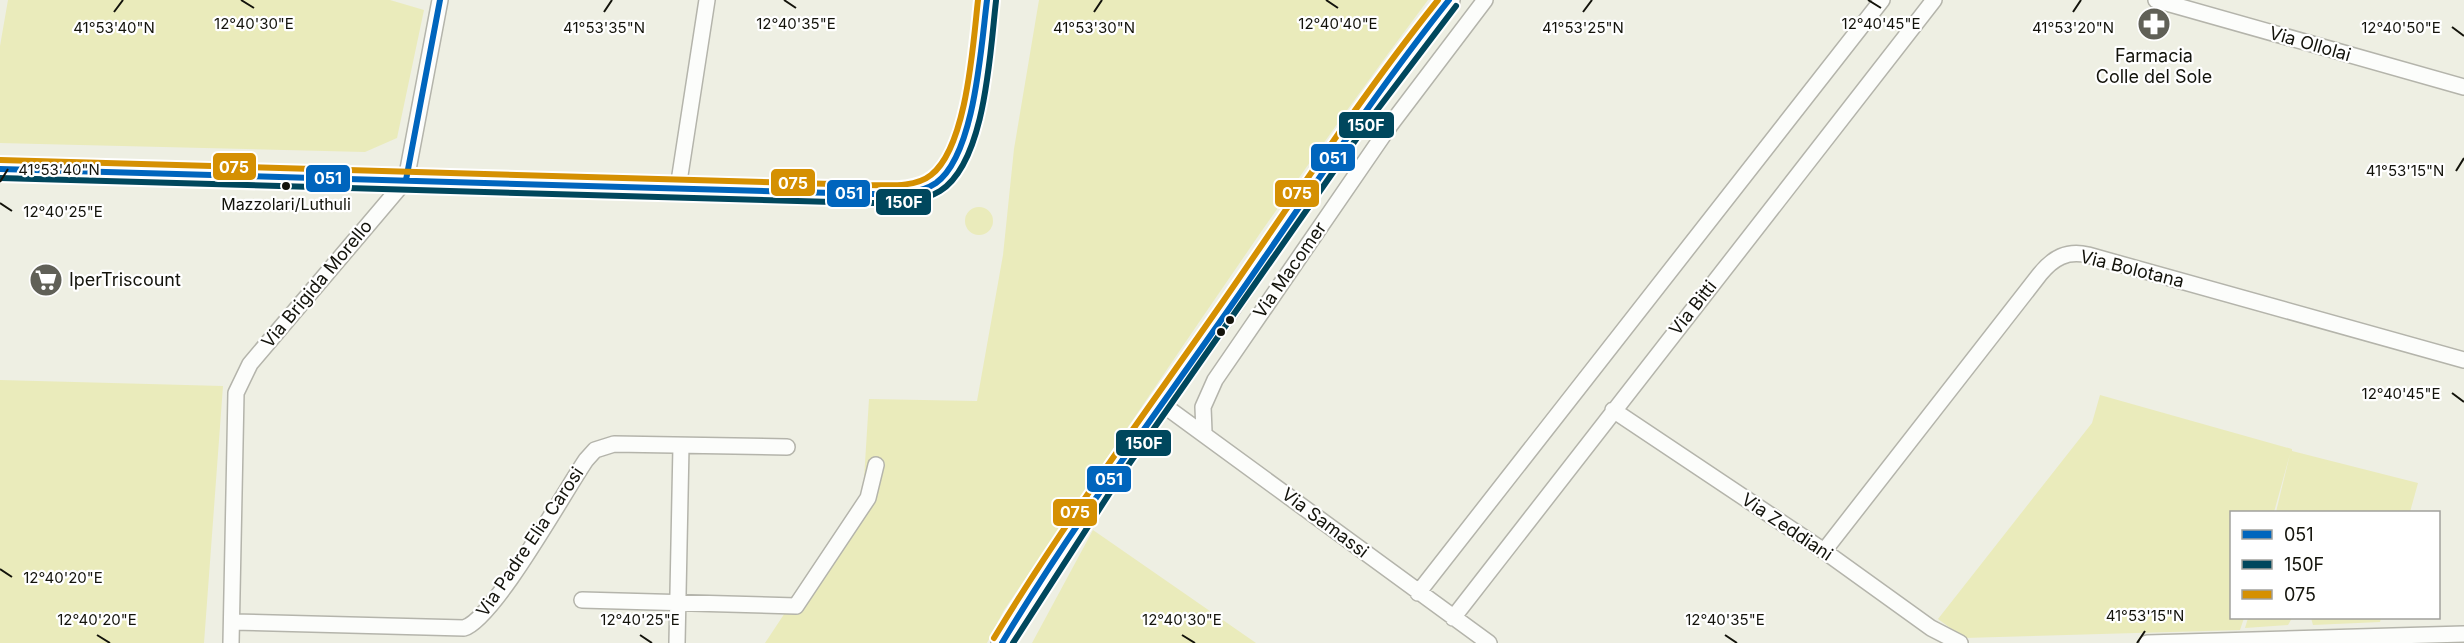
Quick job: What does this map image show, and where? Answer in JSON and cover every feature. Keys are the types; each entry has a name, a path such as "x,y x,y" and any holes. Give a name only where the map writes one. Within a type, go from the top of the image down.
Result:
{"main road":[{"path":"1002,643 1054,561 1162,404 1403,59 1449,0"}],"street":[{"path":"406,180 440,0"},
{"path":"678,188 707,0"},
{"path":"0,170 879,194 917,190 938,183 950,171 964,140 987,0"},
{"name":"Via Macomer","path":"1203,432 1204,400 1215,380 1391,124 1485,0"},
{"path":"1418,593 1882,0"},
{"name":"Via Bitti","path":"1453,618 1934,0"},
{"name":"Via Ollolai","path":"2156,0 2464,87"},
{"name":"Via Brigida Morello","path":"232,622 236,393 250,364 406,180"},
{"name":"Via Bolotana","path":"1824,551 2040,274 2054,260 2066,254 2088,255 2464,360"},
{"name":"Via Samassi","path":"1162,404 1489,643"},
{"name":"Via Zeddiani","path":"1613,410 1824,551 1931,628 1960,643"},
{"name":"Via Padre Elia Carosi","path":"232,622 468,627 478,621 508,580 591,454 603,447 614,444 787,447"},
{"path":"677,643 681,446"},
{"path":"582,600 796,606 868,498 876,465"},
{"path":"231,643 232,622"},
{"path":"2147,643 2464,634"}],"green space":[{"path":"8,0 390,0 424,10 397,138 365,152 0,143 0,46"},
{"path":"1039,0 1428,0 1319,150 1213,302 1004,610 987,643 765,643 863,495 869,399 977,401 1003,255 1014,149"},
{"path":"979,207 989,211 993,221 989,231 979,235 969,231 965,221 969,211"},
{"path":"0,380 223,386 204,643 0,643"},
{"path":"2100,395 2292,449 2292,451 2418,483 2410,511 2276,511 2290,454 2274,511 2230,511 2230,619 2244,619 2240,630 1964,638 1938,619 2092,423"},
{"path":"1093,530 1256,643 1032,643"},
{"path":"2248,619 2291,619 2288,625 2245,628"},
{"path":"2311,619 2381,619 2380,622 2313,625"}],"transit line":[{"name":"051","path":"406,180 440,0"},
{"name":"075","path":"0,160 868,185 909,184 931,175 943,161 953,142 966,94 978,0"},
{"name":"051","path":"0,169 868,194 912,192 936,183 949,169 960,149 968,125 979,71 987,0"},
{"name":"075","path":"994,638 1106,467 1355,110 1438,0"},
{"name":"051","path":"1002,643 1056,557 1114,473 1365,113 1449,0"},
{"name":"150F","path":"0,178 868,203 914,201 940,191 955,177 967,156 983,104 996,1"},
{"name":"150F","path":"1013,643 1120,477 1371,118 1456,6"}],"place":[{"name":"Farmacia Colle del Sole","path":"2154,24"},
{"name":"Mazzolari/Luthuli","path":"286,186"},
{"name":"IperTriscount","path":"46,280"}]}
